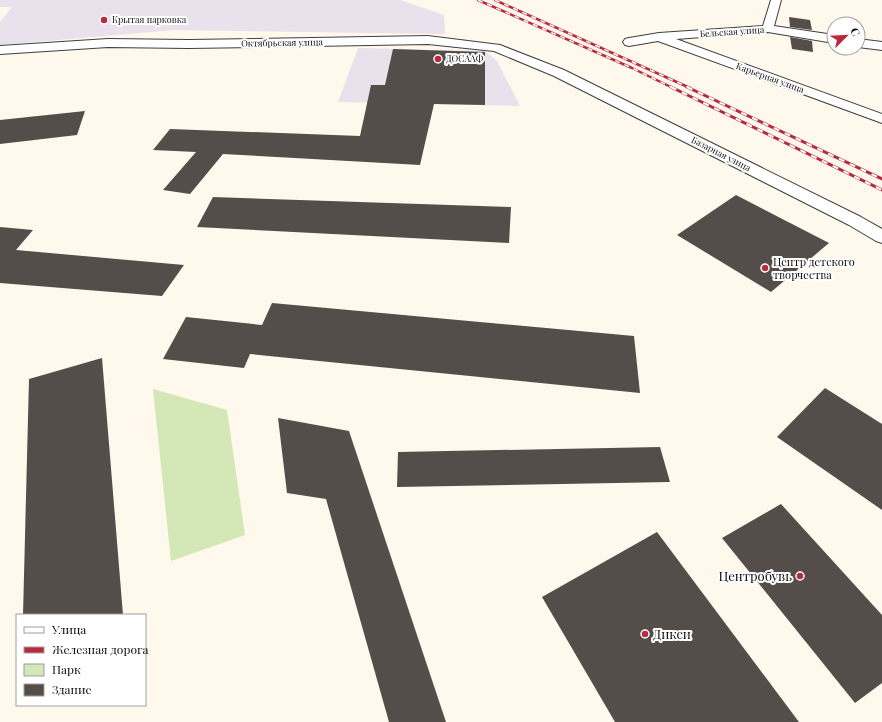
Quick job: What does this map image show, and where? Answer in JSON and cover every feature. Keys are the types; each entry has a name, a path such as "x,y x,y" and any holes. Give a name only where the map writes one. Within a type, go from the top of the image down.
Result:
{"street":[{"path":"768,29 776,0"},
{"name":"Бельская улица","path":"629,42 659,37 768,29 826,38"},
{"name":"Карьерная улица","path":"659,37 882,118"},
{"name":"Октябрьская улица","path":"0,50 108,43 189,44 428,40 496,48 559,73"},
{"path":"866,44 882,46"},
{"name":"Базарная улица","path":"559,73 855,221 882,237"}],"shaded area":[{"path":"0,0 400,0 444,15 445,34 175,30 0,45 0,22 12,7 0,7"},
{"path":"358,48 485,51 497,61 520,106 338,102"}],"green space":[{"path":"153,389 227,410 245,535 171,561"}],"building":[{"path":"789,17 810,20 812,30 790,27"},
{"path":"790,37 812,41 813,52 792,49"},
{"path":"393,49 485,52 485,105 434,104 420,165 223,154 190,194 163,190 196,152 153,150 170,129 360,136 371,85 385,85"},
{"path":"85,111 77,135 0,144 0,120"},
{"name":"Центр детского творчества","path":"736,195 829,243 771,292 677,235"},
{"path":"213,197 511,207 509,243 197,227"},
{"path":"0,227 33,230 16,250 184,265 162,296 0,283"},
{"path":"272,303 634,336 640,393 250,354 244,368 163,359 186,317 262,325"},
{"path":"102,358 123,614 23,614 29,379"},
{"path":"825,388 882,424 882,510 777,437"},
{"path":"278,418 349,431 446,722 389,722 326,499 287,493"},
{"path":"660,447 670,482 397,487 398,452"},
{"name":"Центробувь","path":"781,504 882,615 882,683 855,703 722,538"},
{"path":"657,532 799,722 615,722 542,597"}],"railway":[{"path":"478,0 632,68 673,88"},
{"path":"495,0 690,88"},
{"path":"671,87 882,190"},
{"path":"687,87 882,179"}],"place":[{"name":"Крытая парковка","path":"104,20"},
{"name":"ДОСААФ","path":"438,59"},
{"name":"Центр детского творчества","path":"765,268"},
{"name":"Центробувь","path":"800,576"},
{"name":"Дикси","path":"645,634"}]}
